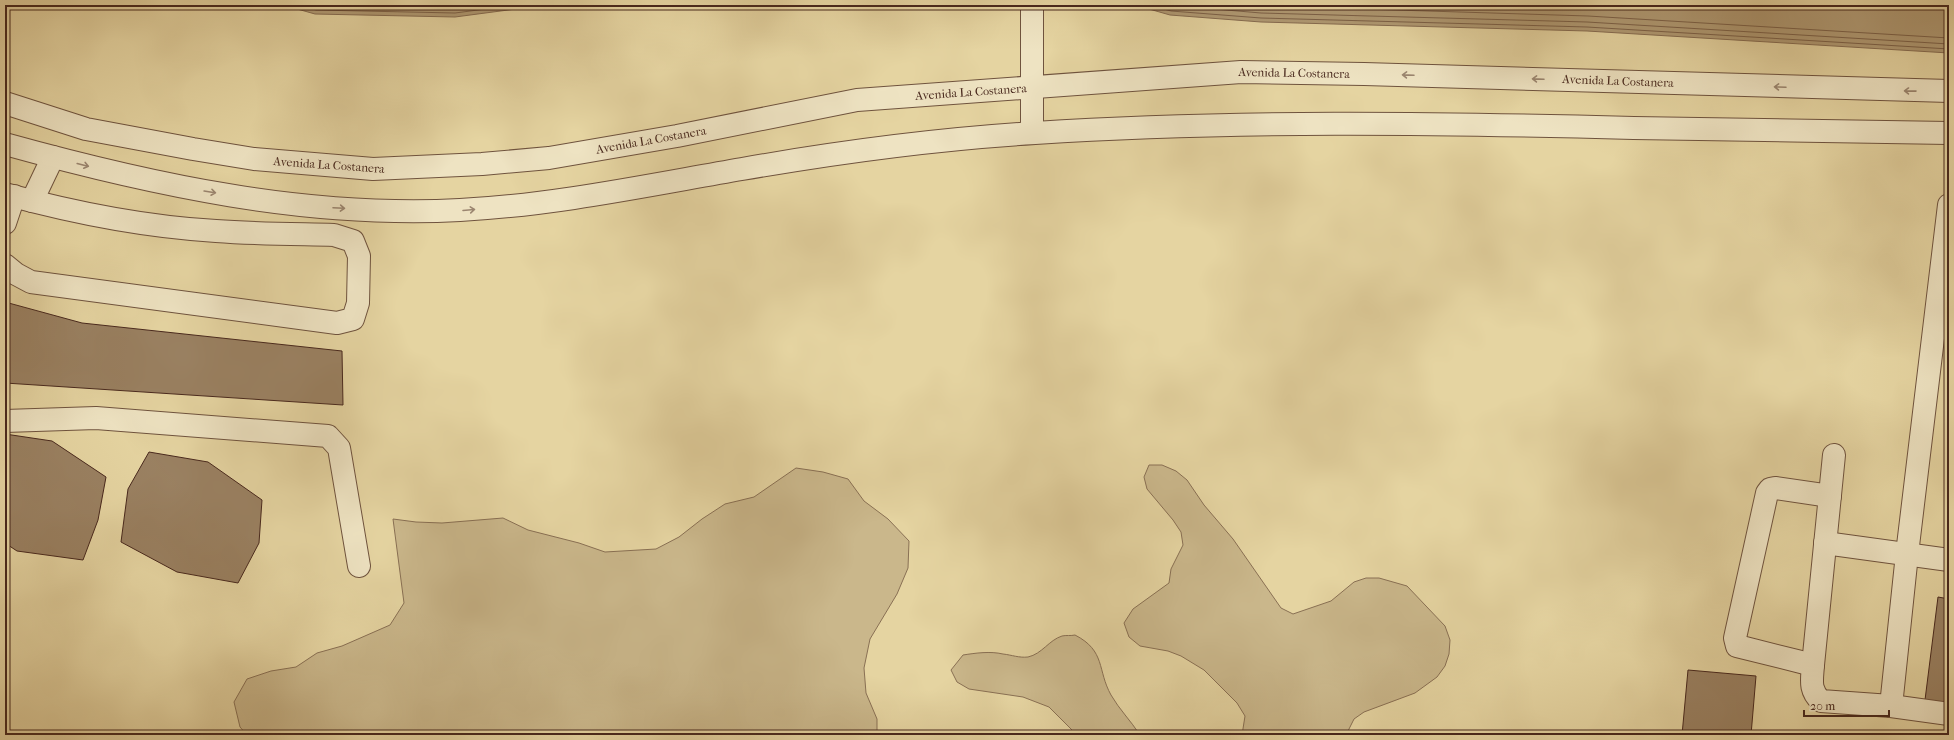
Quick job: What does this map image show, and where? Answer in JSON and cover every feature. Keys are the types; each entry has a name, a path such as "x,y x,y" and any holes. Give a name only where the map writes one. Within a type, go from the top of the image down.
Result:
{"street":[{"path":"1032,5 1032,133"},
{"name":"Avenida La Costanera","path":"5,103 86,129 193,149 254,159 373,169 482,164 549,158 677,136 857,100 1242,72 1380,74 1949,91"},
{"path":"5,144 161,184 298,206 405,211 461,210 543,203 750,168 934,141 1032,133 1205,124 1388,123 1949,133"},
{"path":"5,223 17,197 52,157"},
{"path":"5,265 16,274 31,282 337,323 353,319 358,303 358,256 353,241 334,235 215,231 130,221 17,197"},
{"path":"1891,706 1907,554 1949,205"},
{"path":"5,421 96,418 328,436 339,448 359,566"},
{"path":"1834,455 1811,688 1814,695 1821,701 1891,706 1949,714"},
{"path":"1813,665 1737,646 1735,638 1767,493 1770,489 1776,488 1830,496"},
{"path":"1825,543 1949,560"}],"shaded area":[{"path":"1149,465 1162,465 1176,471 1187,480 1204,505 1233,539 1281,608 1293,614 1331,601 1354,582 1366,578 1379,578 1407,586 1445,626 1450,640 1449,654 1445,666 1437,677 1415,693 1364,712 1354,719 1346,735 1242,735 1245,716 1237,703 1204,670 1181,656 1168,651 1140,646 1129,637 1124,623 1133,609 1169,583 1171,569 1183,545 1181,532 1147,489 1144,477"},
{"path":"796,468 823,472 848,479 864,501 888,519 909,541 908,568 897,594 870,639 864,668 866,693 877,719 877,735 247,735 240,727 234,702 247,679 271,671 296,667 317,653 342,646 390,625 404,603 393,519 442,523 503,518 528,530 579,543 605,552 656,549 679,537 702,519 725,504 754,497"},
{"path":"1075,635 1085,641 1096,654 1111,695 1140,735 1077,735 1049,707 1023,697 969,689 957,682 951,670 963,655 998,653 1028,657 1037,653 1057,638"}],"water":[{"path":"283,5 546,5 455,17 315,14"},
{"path":"1135,5 1949,5 1949,53 1587,31 1261,22 1170,15"}],"building":[{"path":"5,302 82,323 342,351 343,405 5,383"},
{"path":"5,434 52,441 106,477 98,520 83,560 17,551 5,543"},
{"path":"149,452 208,462 262,500 259,543 238,583 177,572 121,542 128,489"},
{"path":"1938,597 1949,599 1949,704 1925,700"},
{"path":"1688,670 1756,676 1751,735 1682,735"}]}
